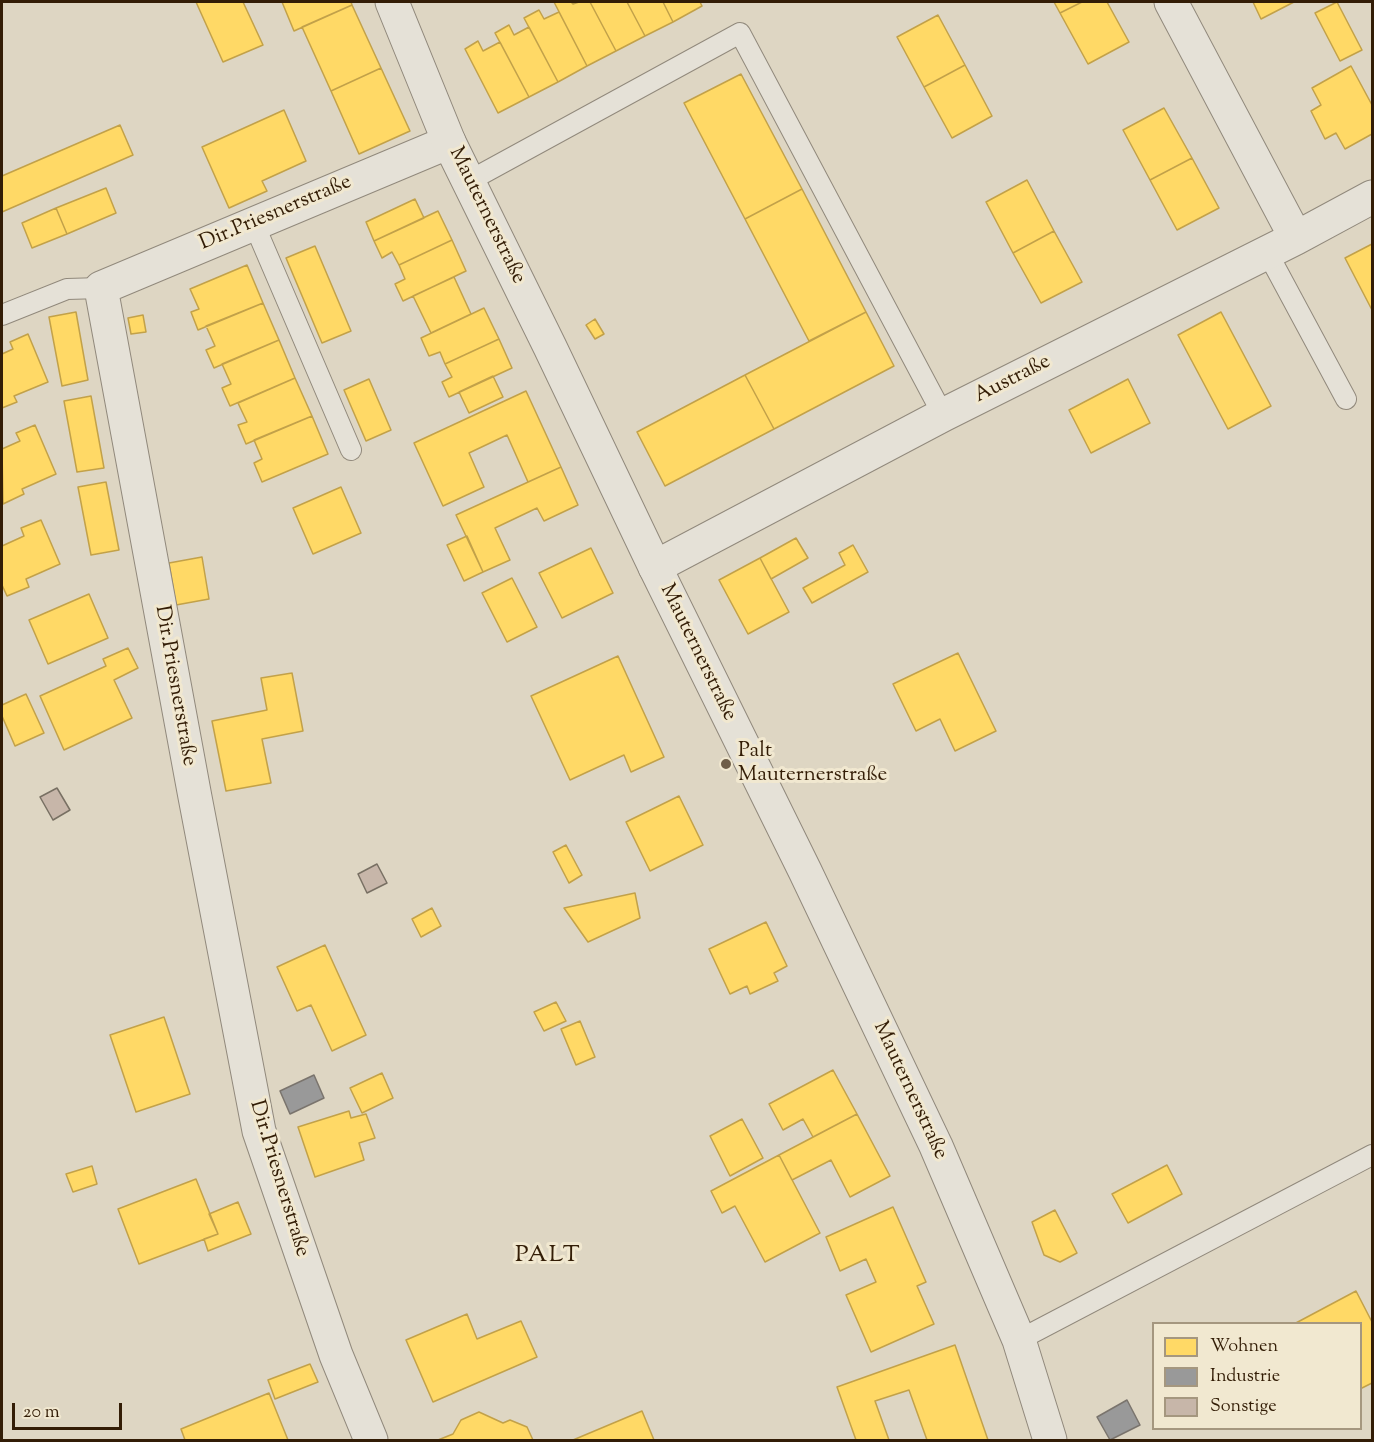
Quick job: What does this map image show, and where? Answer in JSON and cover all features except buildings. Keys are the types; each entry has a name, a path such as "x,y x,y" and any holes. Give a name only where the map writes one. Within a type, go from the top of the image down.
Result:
{"street":[{"name":"Mauternerstraße","path":"392,2 449,142 805,871 936,1146 1019,1340 1050,1440"},
{"path":"1171,2 1296,238"},
{"name":"Dir.Priesnerstraße","path":"371,1440 336,1355 259,1131 101,288 449,142"},
{"name":"Austraße","path":"655,567 943,415 1296,238 1372,197"}],"lane":[{"path":"469,181 740,33 943,415"},
{"path":"254,224 351,450"},
{"path":"1267,252 1346,399"},
{"path":"2,315 68,289 101,288"},
{"path":"1019,1340 1372,1155"}],"place":[{"name":"Palt Mauternerstraße","path":"726,764"}],"district":[{"name":"PALT","path":"548,1257"}]}
